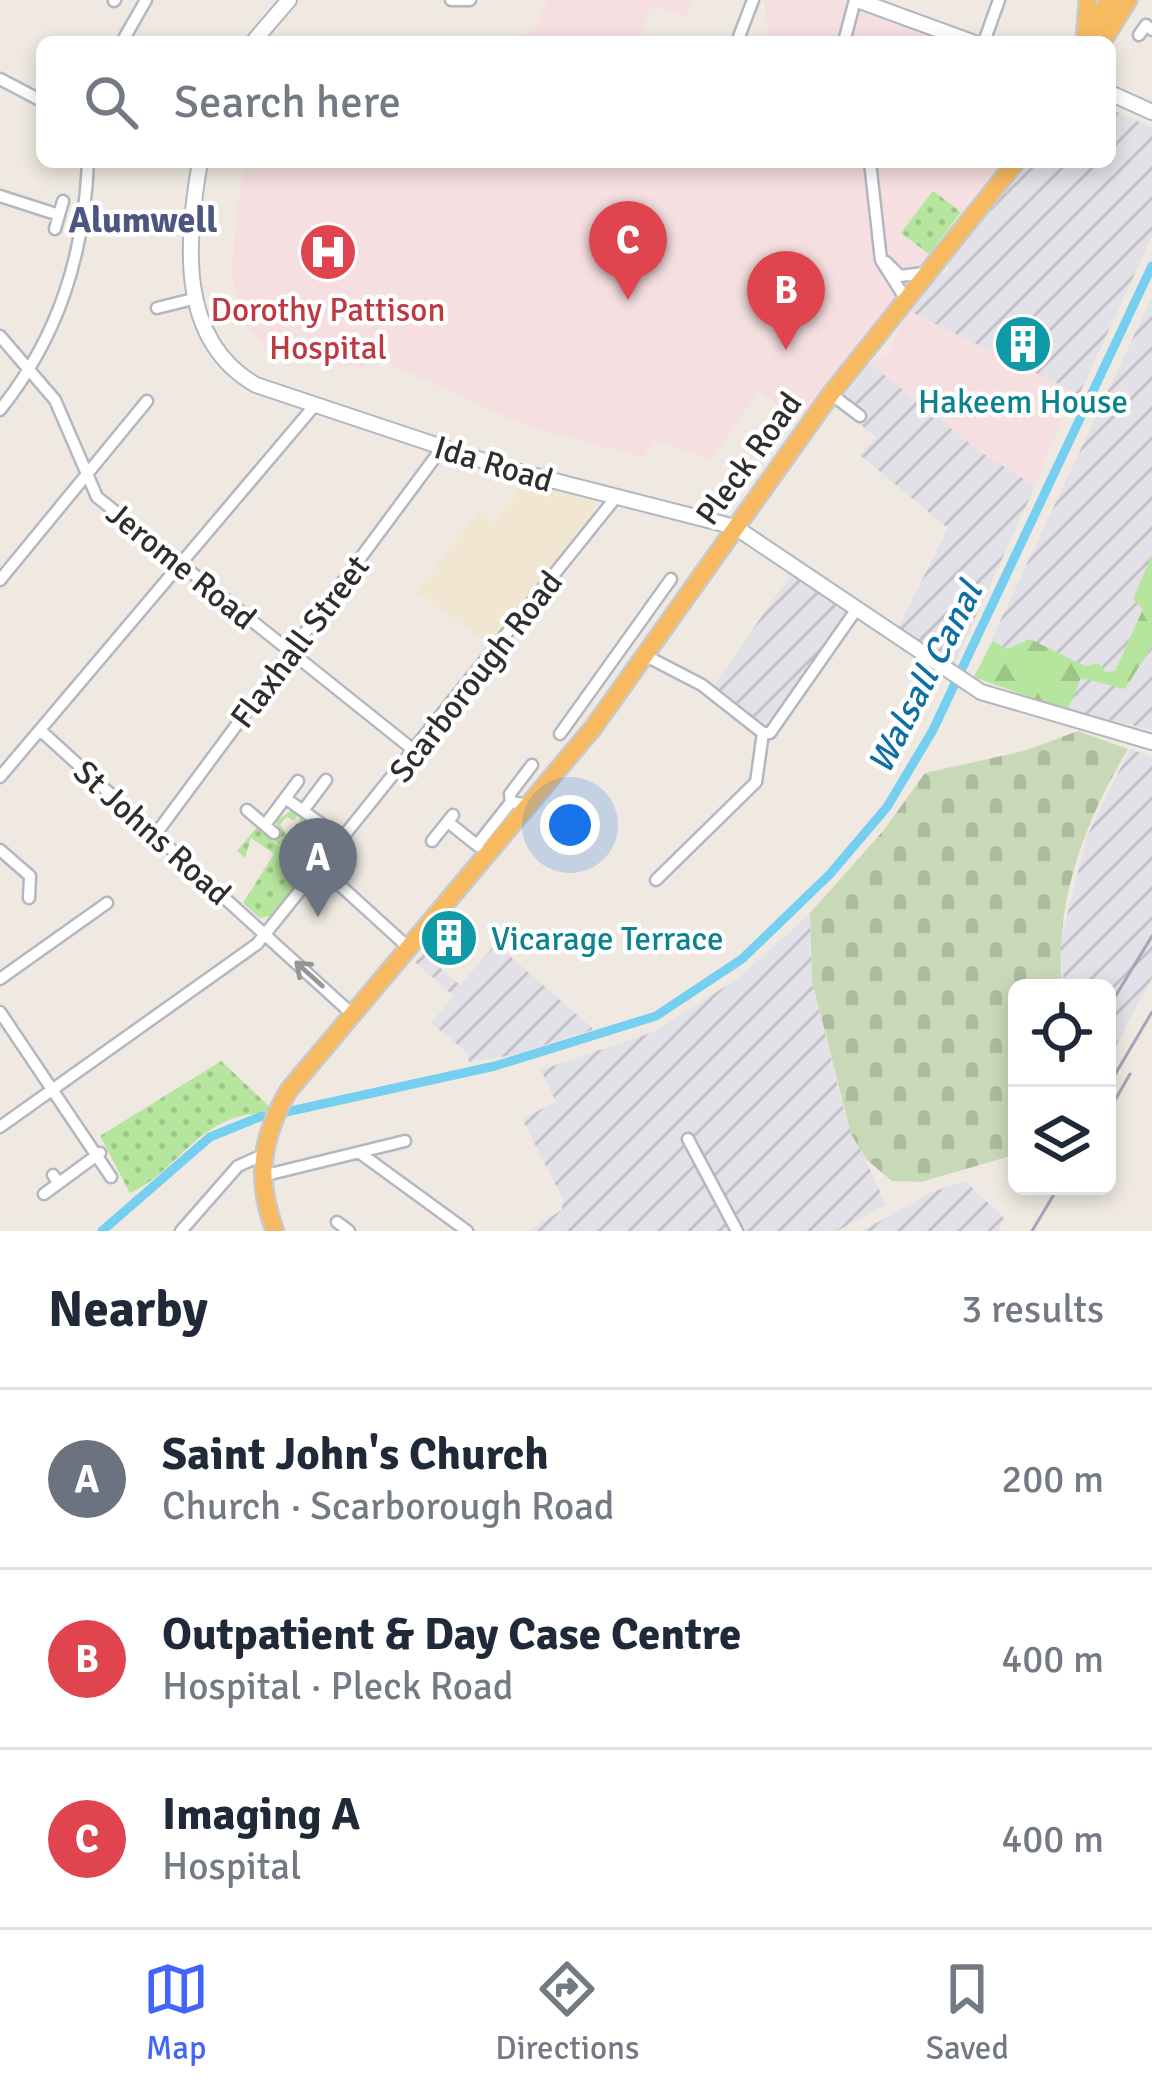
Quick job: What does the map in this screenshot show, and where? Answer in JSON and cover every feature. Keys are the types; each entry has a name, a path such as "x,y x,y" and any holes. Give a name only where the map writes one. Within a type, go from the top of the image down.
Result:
{"highway":[{"path":"1088,0 1095,36"},
{"path":"1097,36 1110,0"},
{"path":"1099,36 1128,0"},
{"name":"Pleck Road","path":"275,1231 262,1176 266,1135 278,1108 520,804 593,728 831,394 1008,168"}],"street":[{"path":"125,36 146,0"},
{"path":"258,36 289,0"},
{"path":"451,0 470,0"},
{"path":"739,36 753,0"},
{"path":"986,36 999,0"},
{"path":"846,36 858,1 955,36"},
{"path":"0,79 36,98"},
{"path":"1116,93 1152,112"},
{"path":"0,410 32,367 60,312 77,256 87,168"},
{"path":"157,308 193,299 200,168"},
{"path":"872,168 887,276 905,298"},
{"path":"0,196 59,214"},
{"path":"55,229 63,200"},
{"path":"882,254 900,276 924,272"},
{"name":"Ida Road","path":"193,299 218,356 256,386 442,448 735,527 971,687 1014,706 1152,742"},
{"name":"Jerome Road","path":"0,336 32,367 67,422 97,496 416,752"},
{"path":"831,394 860,416"},
{"path":"0,580 147,401"},
{"path":"0,777 315,405"},
{"name":"Flaxhall Street","path":"154,835 442,448"},
{"name":"Scarborough Road","path":"0,1127 266,934 617,496"},
{"path":"560,734 654,590 671,579"},
{"path":"763,734 773,729 856,610"},
{"path":"644,655 692,678 763,734"},
{"path":"574,714 593,728"},
{"name":"St Johns Road","path":"40,730 352,1013"},
{"path":"656,880 756,782 763,734"},
{"name":"Pleck Road","path":"520,804 510,794 532,765"},
{"path":"304,808 326,780"},
{"path":"247,810 269,829 298,781"},
{"path":"285,798 344,840"},
{"path":"432,841 450,818 482,850"},
{"path":"0,850 30,876 34,883 29,898"},
{"path":"321,868 409,948"},
{"path":"0,979 107,903"},
{"path":"0,1012 100,1154 111,1177"},
{"path":"688,1139 736,1231"},
{"path":"262,1176 405,1141"},
{"path":"360,1153 467,1231"},
{"path":"44,1194 56,1179 100,1154"},
{"path":"182,1231 238,1166 263,1155"},
{"path":"337,1222 352,1230"}],"shaded area":[{"path":"547,0 693,0 687,17 651,6 641,36 522,36 536,28"},
{"path":"764,0 840,0 938,36 765,36"},
{"path":"1116,112 1152,127 1152,236 1079,395 909,311 937,275 948,272 950,257 1019,168 1116,168"},
{"path":"246,168 995,168 798,421 759,391 710,460 655,440 643,457 529,427 372,356 364,368 285,357 264,346 245,325 232,277 236,209"},
{"path":"1152,297 1152,730 1059,708 974,677"},
{"path":"909,311 1073,391 1035,486 981,452 870,364 888,353"},
{"path":"869,363 981,452 1035,486 955,663 898,628 948,528 860,455 876,437 856,421 863,411 845,396"},
{"path":"526,481 594,501 594,512 489,644 416,592 479,510 494,522"},
{"path":"791,574 846,612 767,727 714,685"},
{"path":"1130,749 1152,757 1152,978 1116,1046 1116,979 1064,979 1059,947 1087,836"},
{"path":"810,913 812,981 845,1115 886,1205 837,1231 528,1231 562,1210 563,1199 522,1119 556,1102 541,1070 656,1031 740,977"},
{"path":"496,944 592,1030 513,1055 469,1062 467,1052 431,1023 454,996 415,962 423,953 460,985"},
{"path":"965,1181 1005,1219 998,1231 862,1231 932,1192"}],"green space":[{"path":"933,191 961,212 929,254 901,233"},
{"path":"1152,554 1152,646 1125,689 1081,678 1067,711 974,677 993,641 1007,649 1030,639 1085,666 1098,663 1105,672 1115,671 1143,609 1133,599"},
{"path":"1078,731 1128,749 1098,805 1076,864 1063,925 1062,979 1008,979 1008,1157 921,1182 892,1181 867,1160 851,1134 812,981 810,913 884,830 925,773 1024,751"},
{"path":"292,810 299,813 294,820 286,817 280,825 287,835 303,816 317,829 300,852 307,858 325,836 330,848 273,915 260,918 243,903 274,854 251,838 245,858 237,851 257,827 282,849 273,838 279,831 276,821"},
{"path":"221,1061 269,1106 266,1113 243,1116 206,1133 130,1193 100,1136"}],"waterway":[{"name":"Walsall Canal","path":"286,1112 495,1066 656,1016 742,959 830,874 887,807 933,730 1152,266"},
{"name":"Walsall Canal","path":"102,1231 210,1137 262,1116"}],"railway":[{"path":"1116,995 1152,936"},
{"path":"1108,1087 1152,1012"},
{"path":"1116,1098 1130,1074"},
{"path":"1032,1231 1054,1195"}],"place":[{"name":"Dorothy Pattison Hospital","path":"328,252"},
{"name":"Imaging A","path":"628,300"},
{"name":"Hakeem House","path":"1023,344"},
{"name":"Outpatient & Day Case Centre","path":"786,350"},
{"name":"Saint John's Church","path":"318,917"},
{"name":"Vicarage Terrace","path":"449,938"}],"district":[{"name":"Alumwell","path":"143,219"}]}
